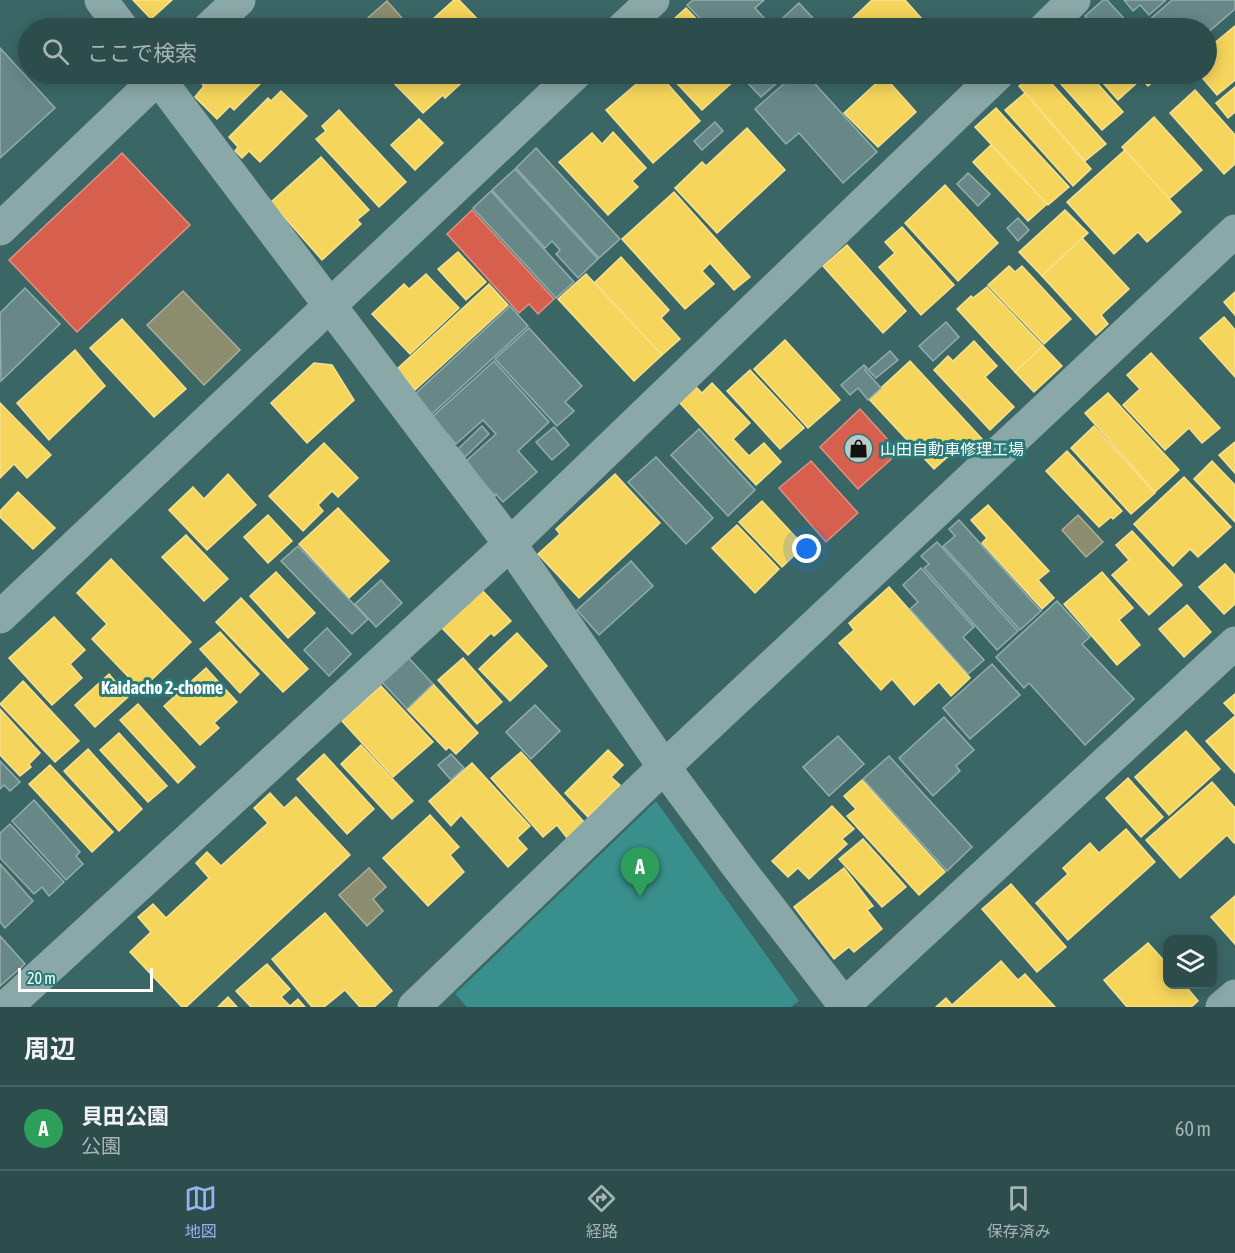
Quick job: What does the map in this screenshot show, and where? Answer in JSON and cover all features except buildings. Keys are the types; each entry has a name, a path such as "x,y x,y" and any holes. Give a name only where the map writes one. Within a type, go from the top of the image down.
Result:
{"street":[{"path":"101,0 114,18"},
{"path":"220,18 239,0"},
{"path":"633,18 653,0"},
{"path":"1055,18 1074,0"},
{"path":"0,229 150,84"},
{"path":"166,84 510,544 664,767 844,1006 1235,643"},
{"path":"0,617 564,84"},
{"path":"6,1007 510,544 988,84"},
{"path":"432,1001 664,767 1235,231"},
{"path":"1222,1007 1235,996"}],"shaded area":[{"path":"656,801 799,1001 791,1007 467,1007 455,994"}],"place":[{"name":"山田自動車修理工場","path":"859,449"},
{"name":"貝田公園","path":"640,897"}],"district":[{"name":"Kaidacho 2-chome","path":"162,688"}]}
